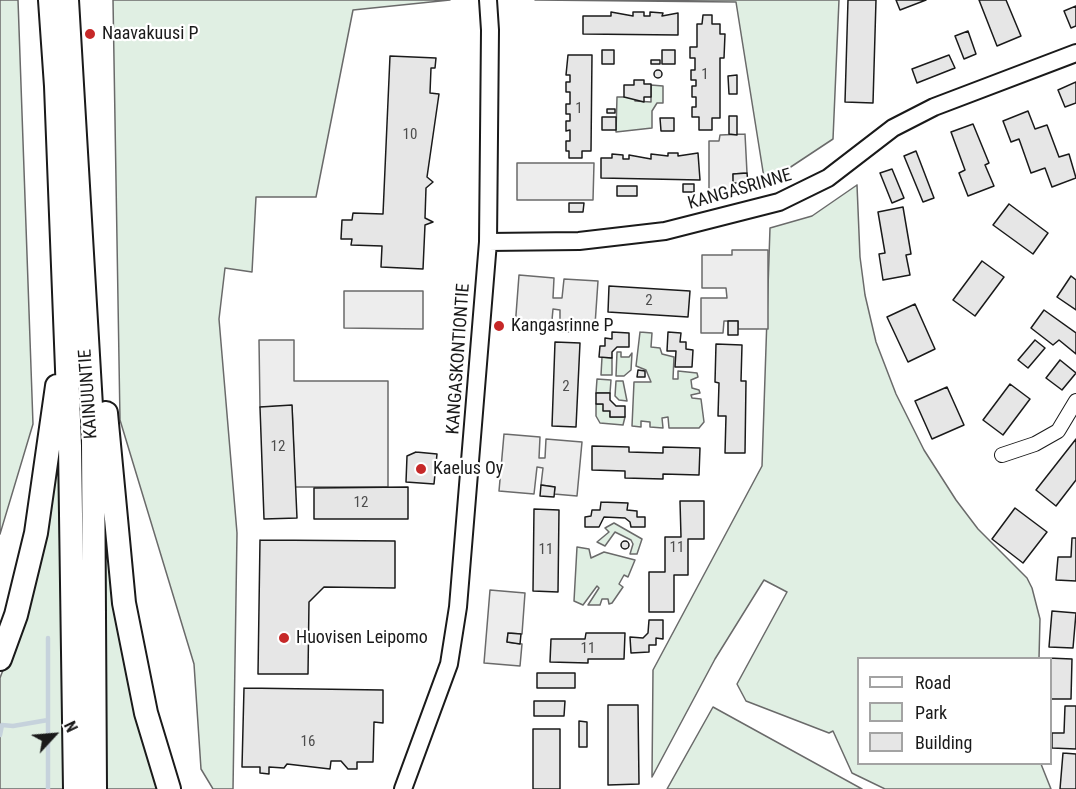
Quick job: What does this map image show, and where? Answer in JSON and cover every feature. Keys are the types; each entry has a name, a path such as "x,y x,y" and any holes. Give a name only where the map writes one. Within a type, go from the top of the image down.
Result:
{"highway":[{"name":"KAINUUNTIE","path":"50,0 75,325 93,440 95,789"},
{"name":"KAINUUNTIE","path":"67,0 75,325 75,789"},
{"path":"0,659 16,615 36,533 75,325"},
{"path":"75,325 105,412 124,603 146,713 169,789"}],"street":[{"name":"KANGASKONTIONTIE","path":"403,789 445,675 456,626 488,242 490,30 488,0"},
{"name":"KANGASKONTIONTIE","path":"490,30 502,0"},
{"name":"KANGASRINNE","path":"488,242 579,242 665,231 779,202 828,178 893,128 934,106 1076,53"},
{"path":"1002,455 1035,444 1058,431 1076,401"}],"green space":[{"path":"0,0 18,0 33,424 0,534"},
{"path":"113,0 450,0 353,10 316,197 256,197 252,272 225,268 219,319 237,533 233,789 213,789 201,769 194,664 120,420"},
{"path":"535,0 839,0 833,139 765,184 736,2"},
{"path":"651,85 663,86 663,103 657,103 652,111 652,128 616,132 617,97 635,97 635,101 651,102"},
{"path":"857,185 860,257 865,295 876,342 896,394 924,450 956,500 978,529 1027,578 1040,619 1039,657 857,657 857,765 1041,765 1051,789 885,789 852,773 833,731 829,733 746,701 737,684 787,592 764,580 715,659 652,777 653,670 762,466 770,228 812,216"},
{"path":"640,332 652,333 651,347 660,348 662,354 674,357 673,379 678,379 678,371 697,373 698,377 691,380 692,388 699,390 700,393 691,395 692,398 701,399 704,422 699,428 669,428 668,417 662,418 663,428 650,427 650,422 641,421 641,427 632,426 634,382 651,382 646,370 636,366"},
{"path":"617,352 621,352 621,357 629,357 632,353 631,370 624,376 616,376"},
{"path":"602,357 612,358 612,375 601,375"},
{"path":"597,379 611,380 610,393 596,393"},
{"path":"616,381 623,381 627,401 619,400 615,396"},
{"path":"596,404 603,404 610,411 610,417 625,417 623,425 600,423 596,416"},
{"path":"58,440 64,789 0,789 0,678 23,617"},
{"path":"104,508 163,789 105,789"},
{"path":"614,523 642,539 637,554 630,554 633,544 631,540 615,532 605,546 597,542 609,532 605,528"},
{"path":"577,547 589,549 591,558 604,552 635,560 628,577 624,575 619,584 623,587 612,603 609,604 608,599 602,599 600,605 588,605 599,588 597,586 583,605 574,601"},
{"path":"713,707 862,789 667,789"}],"shaded area":[{"path":"745,134 747,173 733,174 735,193 709,195 709,141 719,141 720,135"},
{"path":"517,163 594,163 593,200 517,200"},
{"path":"732,250 768,250 768,329 738,329 738,321 724,321 723,333 701,333 701,298 727,298 726,288 702,288 702,255 732,255"},
{"path":"519,275 554,278 553,298 562,298 564,279 598,281 595,325 560,323 560,310 553,309 551,331 515,328"},
{"path":"344,291 423,291 423,329 344,328"},
{"path":"259,340 294,340 294,381 388,381 388,487 295,487 292,406 260,407"},
{"path":"504,434 540,437 539,458 545,458 546,439 582,442 577,496 554,494 555,487 541,485 543,468 537,467 534,494 499,491"},
{"path":"490,590 525,593 522,634 508,633 507,642 522,644 520,666 484,663"}],"building":[{"path":"848,0 876,0 873,103 845,102"},
{"path":"896,0 926,0 900,10"},
{"path":"979,0 1006,0 1021,36 997,46"},
{"path":"1076,6 1076,26 1071,28 1064,11"},
{"path":"611,12 633,16 633,12 644,12 644,16 650,16 650,12 663,13 662,16 678,13 678,35 583,34 583,16 611,16"},
{"path":"703,15 712,15 712,24 720,24 720,34 725,34 724,58 720,58 720,118 712,118 712,130 699,130 699,117 692,117 692,107 696,107 696,97 692,97 692,86 696,86 696,80 691,80 691,70 695,70 695,58 690,58 690,47 697,47 697,24 702,24"},
{"path":"968,31 976,54 964,59 955,36"},
{"path":"602,50 614,50 614,64 602,64"},
{"path":"662,50 675,50 675,64 662,64"},
{"path":"568,55 592,55 591,151 582,151 582,158 569,158 569,151 566,151 566,141 570,141 570,130 566,131 566,121 570,121 570,114 566,114 566,104 570,104 570,92 566,92 566,82 570,82 570,75 566,75"},
{"path":"949,55 955,68 917,83 912,69"},
{"path":"390,56 436,58 435,68 431,68 430,93 439,94 427,177 433,182 426,188 425,218 433,222 425,225 423,269 381,267 382,246 351,245 352,239 341,239 342,220 352,220 353,213 383,214"},
{"path":"651,60 660,60 660,64 651,64"},
{"path":"658,70 662,74 658,78 654,74"},
{"path":"737,75 737,94 729,94 728,76"},
{"path":"634,80 644,80 644,84 651,84 651,97 644,97 644,102 624,97 624,85 634,85"},
{"path":"1076,82 1076,103 1065,107 1058,90"},
{"path":"607,109 615,109 615,113 607,113"},
{"path":"1028,111 1035,129 1047,125 1059,157 1069,154 1076,178 1052,187 1045,168 1031,173 1019,139 1011,142 1003,121"},
{"path":"729,116 737,116 737,135 729,134"},
{"path":"602,117 616,117 616,130 602,130"},
{"path":"660,118 674,118 674,131 661,131"},
{"path":"973,124 989,163 985,165 994,186 968,196 959,173 965,170 951,132"},
{"path":"916,151 934,198 923,202 904,156"},
{"path":"668,153 678,153 678,156 698,153 700,180 601,178 601,158 612,158 612,154 623,155 623,159 629,159 629,155 651,159 651,154 668,156"},
{"path":"892,169 904,198 892,203 880,173"},
{"path":"747,173 748,183 733,183 733,174"},
{"path":"683,184 694,184 694,192 683,192"},
{"path":"617,186 637,186 637,196 617,196"},
{"path":"569,203 584,203 583,212 569,212"},
{"path":"1009,204 1048,233 1033,254 993,225"},
{"path":"903,207 911,254 906,255 910,275 883,280 879,254 885,253 878,212"},
{"path":"982,261 1004,277 975,316 953,300"},
{"path":"1071,276 1076,280 1076,310 1057,297"},
{"path":"609,286 690,291 688,317 608,312"},
{"path":"915,304 935,349 908,362 887,317"},
{"path":"1044,310 1076,333 1076,354 1059,340 1053,345 1031,328"},
{"path":"728,321 738,321 738,335 728,335"},
{"path":"558,322 572,324 571,332 557,331"},
{"path":"612,332 629,333 629,347 617,347 612,352 612,358 599,357 600,346 605,346 605,338 612,339"},
{"path":"668,332 681,333 680,342 686,342 686,349 693,350 692,367 675,367 676,351 667,351"},
{"path":"1035,340 1045,348 1028,368 1018,360"},
{"path":"555,342 580,343 576,427 552,426"},
{"path":"716,344 742,345 741,381 746,381 745,453 725,453 726,416 718,416 719,383 715,382"},
{"path":"1060,360 1076,373 1062,390 1046,378"},
{"path":"638,370 645,371 645,377 637,377"},
{"path":"1010,384 1030,399 1003,435 983,420"},
{"path":"947,387 964,425 932,439 915,401"},
{"path":"596,393 610,393 610,400 616,406 625,406 625,417 610,417 610,411 603,411 603,404 596,404"},
{"path":"292,405 297,518 264,519 260,407"},
{"path":"1076,439 1076,480 1056,506 1036,490"},
{"path":"592,446 629,447 629,452 663,453 663,447 700,448 699,475 663,474 663,479 625,478 625,471 592,470"},
{"name":"Kaelus Oy","path":"416,452 437,454 434,484 406,482 407,456"},
{"path":"541,485 555,487 554,497 540,496"},
{"path":"408,487 408,519 314,519 314,488"},
{"path":"680,501 704,501 704,539 688,539 688,575 674,575 674,612 649,612 649,572 665,572 665,537 681,537"},
{"path":"601,502 628,503 627,510 637,511 637,517 645,517 645,527 631,527 630,522 625,518 604,517 599,527 585,527 585,517 591,516 592,510 600,510"},
{"path":"1015,508 1047,532 1023,563 992,539"},
{"path":"534,509 559,510 558,592 533,591"},
{"path":"1072,538 1076,538 1076,581 1056,580 1058,557 1071,557"},
{"name":"Huovisen Leipomo","path":"260,540 395,541 395,588 324,587 309,602 308,674 258,674"},
{"path":"625,541 629,545 625,549 621,545"},
{"path":"1052,611 1076,613 1073,648 1049,647"},
{"path":"649,620 663,620 663,639 656,638 656,645 649,645 649,652 631,653 630,637 643,638 648,633"},
{"path":"508,633 521,634 520,644 507,642"},
{"path":"586,633 625,633 624,659 588,659 588,663 550,662 551,639 585,639"},
{"path":"1052,658 1072,659 1071,699 1052,699"},
{"path":"537,673 575,673 575,688 537,688"},
{"path":"244,688 383,690 383,723 374,722 373,762 357,762 357,769 348,769 341,761 331,761 330,769 287,764 284,768 269,767 269,774 260,773 260,767 242,767"},
{"path":"534,701 565,701 564,716 534,716"},
{"path":"608,705 638,705 639,784 608,785"},
{"path":"1065,706 1076,706 1076,749 1052,748 1052,733 1064,733"},
{"path":"579,721 587,722 587,747 579,747"},
{"path":"533,729 560,729 560,789 533,789"},
{"path":"1063,753 1076,754 1076,789 1060,789"}],"waterway":[{"path":"48,638 48,789"},
{"path":"0,735 2,725 13,726 48,720"}],"place":[{"name":"Naavakuusi P","path":"90,34"},
{"name":"Kangasrinne P","path":"499,326"},
{"name":"Kaelus Oy","path":"421,469"},
{"name":"Huovisen Leipomo","path":"284,638"}]}
